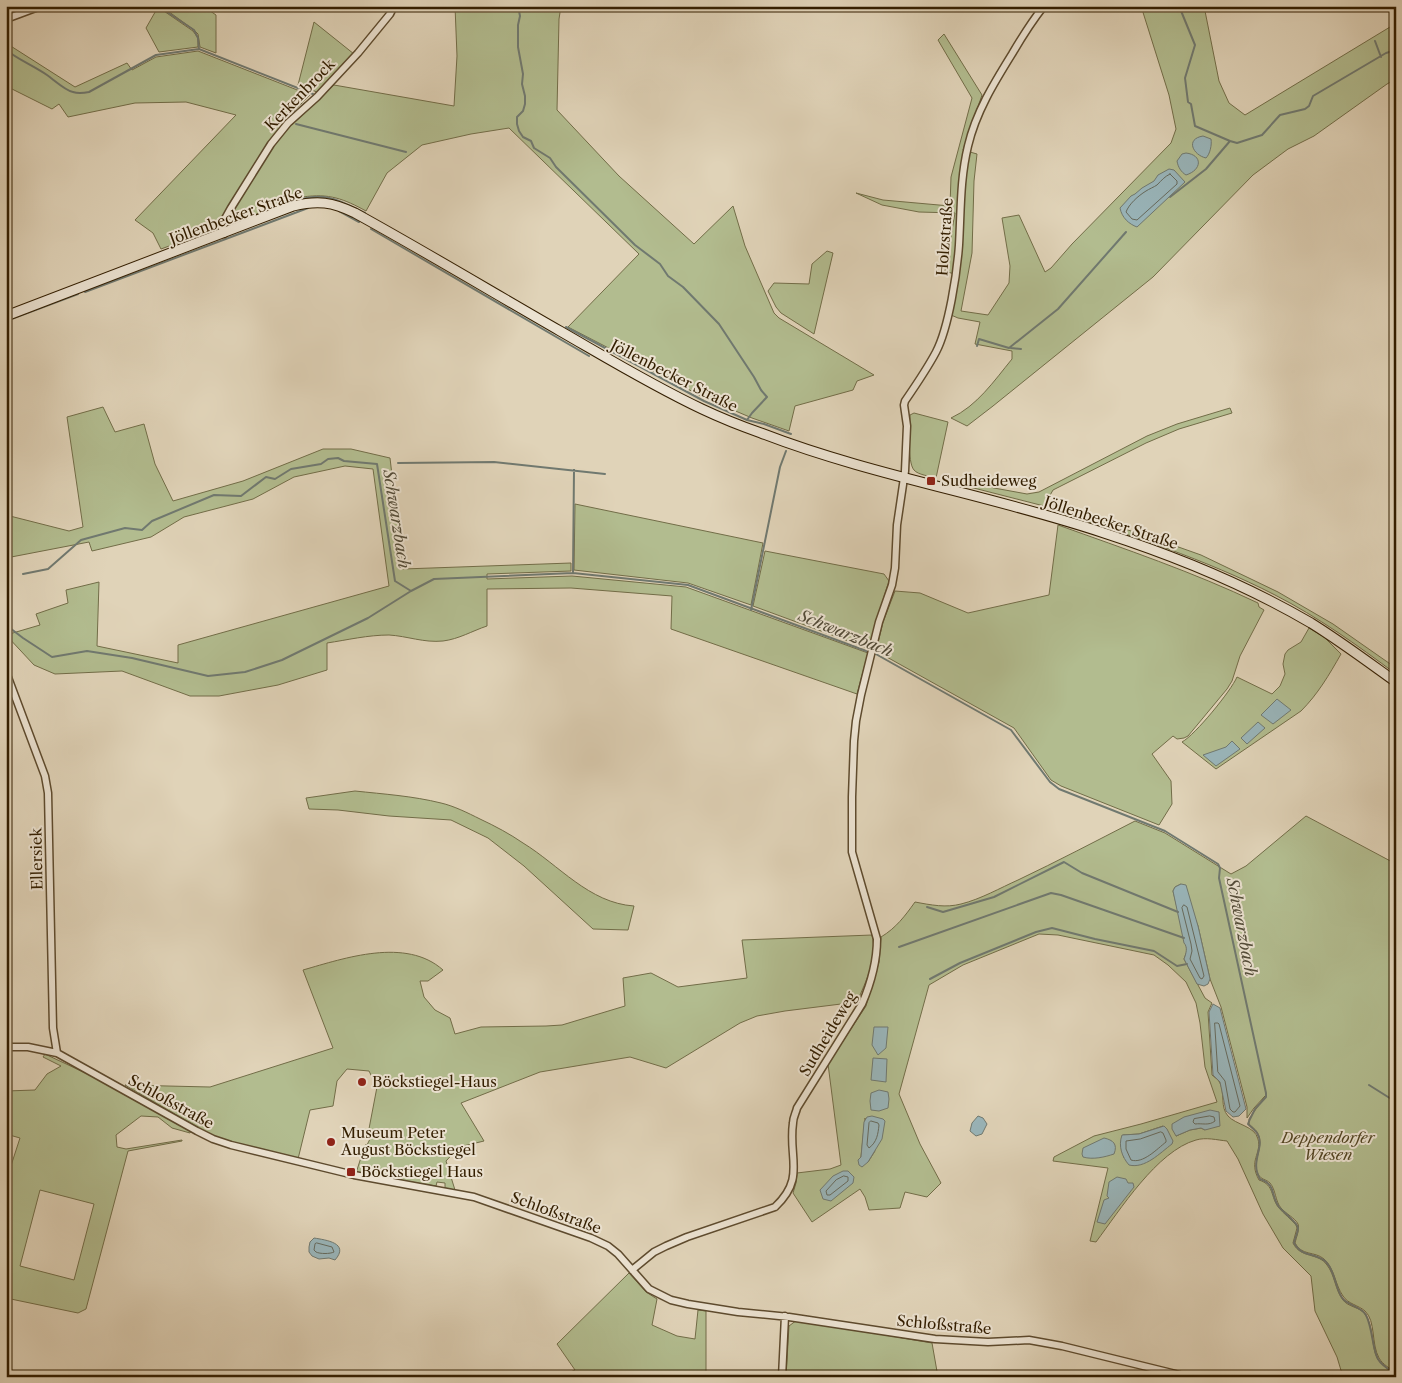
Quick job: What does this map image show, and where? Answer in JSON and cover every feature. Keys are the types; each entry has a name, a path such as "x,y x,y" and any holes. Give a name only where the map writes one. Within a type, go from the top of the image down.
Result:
{"street":[{"path":"6,19 41,6"},
{"name":"Kerkenbrock","path":"224,234 221,226 271,144 358,52 390,14 394,6"},
{"name":"Holzstraße","path":"904,478 906,426 904,405 936,352 950,309 959,246 960,189 975,121 986,97 1032,22 1044,6"},
{"name":"Jöllenbecker Straße","path":"6,316 299,205 313,202 335,204 363,217 636,375 702,410 794,445 904,478 1046,515 1105,533 1197,567 1249,590 1310,622 1396,682"},
{"name":"Sudheideweg","path":"632,1270 654,1252 666,1246 775,1207 781,1201 791,1185 794,1171 793,1120 798,1108 867,994 877,954 877,939 852,852 856,721 879,622 892,585 895,568 897,525 904,478"},
{"name":"Ellersiek","path":"6,672 45,776 48,794 53,1028 57,1053"},
{"name":"Schloßstraße","path":"6,1047 28,1047 57,1053 198,1131 230,1145 351,1174 462,1194 599,1241 618,1254 649,1289 671,1300 935,1339 980,1342 1029,1340 1062,1346 1188,1377"},
{"path":"782,1377 785,1316"}],"green space":[{"path":"161,6 203,6 216,15 216,53 200,47 198,34"},
{"path":"455,6 561,6 557,110 619,176 694,244 733,206 745,246 774,313 779,318 874,375 857,381 853,390 795,406 789,431 705,398 568,327 639,254 509,128 422,145 387,173 366,211 336,198 321,196 303,197 161,249 153,233 135,220 236,115 186,102 135,103 68,117 59,104 52,109 6,86 6,43 75,87 127,63 132,70 156,57 198,51 310,95 284,121 292,125 334,85 454,106 457,56"},
{"path":"1141,6 1204,6 1219,81 1229,103 1245,115 1390,27 1396,28 1396,79 1314,136 1288,149 1253,175 1153,277 967,426 951,418 969,407 985,392 1012,359 1012,351 975,344 980,322 951,315 957,275 945,271 955,213 919,212 882,205 856,193 883,200 950,206 951,177 972,98 938,40 944,34 982,95 963,150 977,154 974,181 972,253 961,311 988,315 1009,283 1010,266 1002,218 1019,215 1045,272 1171,143 1176,129 1169,95"},
{"path":"158,7 193,31 198,38 198,47 159,52 146,28"},
{"path":"314,22 354,54 319,92 298,85"},
{"path":"827,251 833,253 814,334 781,313 768,291 774,283 809,284 812,264"},
{"path":"103,407 115,432 144,424 155,464 173,501 243,481 323,449 351,449 390,458 403,569 571,563 571,571 487,574 487,579 572,576 686,587 868,653 857,694 671,629 672,596 571,588 487,589 487,626 460,637 443,641 429,641 389,635 327,643 327,670 278,685 219,696 190,696 122,671 55,674 34,665 6,635 40,625 36,614 68,603 66,590 99,582 97,646 178,663 178,645 389,586 373,469 345,466 294,477 253,499 184,517 151,537 92,551 89,542 6,558 6,515 69,531 83,527 67,417"},
{"path":"1230,408 1232,413 1179,429 1146,443 1053,490 1044,506 962,485 964,479 994,488 1027,494 1039,492 1147,436 1177,424"},
{"path":"914,413 948,422 936,478 918,473 912,466 909,436 910,415"},
{"path":"575,504 763,543 751,605 688,583 574,570"},
{"path":"1059,507 1201,555 1278,592 1333,624 1396,668 1396,674 1307,613 1249,582 1194,559 1055,511"},
{"path":"1058,525 1209,581 1258,603 1259,607 1264,610 1240,656 1232,681 1227,689 1188,736 1177,739 1173,736 1152,754 1171,781 1172,804 1159,825 1061,786 1051,780 1014,728 876,651 883,622 895,591 920,593 968,613 1049,595"},
{"path":"765,551 884,574 889,581 870,649 753,606"},
{"path":"1309,628 1324,637 1341,654 1328,677 1301,711 1216,769 1182,742 1212,712 1237,677 1272,694 1280,686 1285,674 1283,664 1285,654 1301,642"},
{"path":"355,791 409,797 441,803 491,824 513,836 589,891 618,903 634,906 628,930 593,929 524,866 488,838 451,820 309,809 306,798"},
{"name":"Deppendorfer Wiesen","path":"1306,816 1396,864 1396,1373 1379,1358 1368,1315 1365,1311 1345,1299 1340,1292 1328,1263 1324,1259 1304,1252 1298,1247 1295,1243 1298,1224 1279,1205 1270,1183 1258,1174 1256,1164 1260,1142 1256,1131 1249,1124 1249,1119 1265,1096 1247,1118 1247,1107 1221,1007 1210,979 1198,926 1181,884 1175,887 1173,891 1186,944 1187,951 1184,959 1205,998 1212,1003 1208,1012 1212,1075 1220,1083 1223,1105 1226,1112 1231,1119 1249,1128 1256,1135 1259,1144 1255,1162 1256,1173 1259,1180 1270,1188 1279,1208 1296,1225 1293,1243 1296,1248 1305,1254 1323,1261 1330,1269 1338,1292 1343,1300 1365,1314 1370,1325 1377,1358 1396,1377 1343,1377 1337,1357 1315,1311 1311,1276 1283,1248 1263,1214 1238,1159 1227,1141 1196,1140 1181,1146 1167,1156 1140,1183 1096,1242 1090,1241 1108,1168 1053,1161 1054,1157 1094,1136 1217,1102 1205,1067 1196,1003 1186,982 1154,955 1058,935 1039,934 963,965 929,985 899,1094 920,1144 941,1183 927,1197 905,1192 900,1208 869,1210 860,1189 812,1222 793,1193 797,1173 830,1169 841,1165 828,1064 866,1006 879,962 881,937 896,926 915,902 950,906 976,899 1048,866 1135,821 1165,833 1231,874 1246,866","holes":["1219,1112 1205,1130 1201,1128 1190,1130 1176,1136","865,1118 875,1151 868,1162 858,1160 861,1157","1163,1126 1124,1158 1123,1135 1139,1134"]},
{"path":"872,935 872,961 857,1002 757,1016 740,1023 666,1068 630,1057 540,1072 461,1103 484,1141 459,1147 446,1161 455,1190 445,1188 445,1183 437,1182 436,1186 356,1173 365,1145 367,1145 372,1135 368,1134 377,1087 369,1071 347,1069 337,1081 333,1106 310,1110 298,1159 233,1144 214,1137 125,1085 210,1087 333,1048 303,970 356,956 394,952 411,954 428,960 443,970 428,981 420,981 424,997 435,1010 450,1018 455,1034 481,1027 562,1025 625,1006 623,978 651,973 678,987 747,978 742,940"},
{"path":"45,1054 98,1079 191,1131 190,1133 172,1128 158,1117 141,1116 116,1135 117,1147 126,1149 182,1141 128,1151 86,1309 78,1313 6,1298 6,1181 20,1138 6,1134 6,1091 35,1090 47,1074 61,1066 43,1057","holes":["40,1190 94,1204 74,1280 20,1266"]},
{"path":"629,1273 646,1292 657,1299 652,1325 677,1336 695,1339 698,1310 706,1311 706,1377 559,1377 575,1370 557,1344"},
{"path":"797,1320 932,1343 938,1377 786,1377 789,1326"}],"water":[{"path":"1203,136 1211,139 1209,154 1206,158 1198,154 1193,147 1194,140"},
{"path":"1182,154 1192,154 1198,160 1198,166 1186,175 1180,169 1177,161"},
{"path":"1169,169 1174,170 1185,182 1137,227 1124,218 1120,208 1131,196"},
{"path":"1277,699 1291,710 1273,724 1261,715"},
{"path":"1258,722 1265,728 1247,744 1241,738"},
{"path":"1232,741 1240,749 1216,766 1203,755 1226,747"},
{"path":"1181,884 1186,885 1210,979 1208,984 1204,986 1197,984 1184,959 1186,946 1173,891 1175,887"},
{"path":"1213,1004 1220,1008 1246,1109 1239,1116 1233,1117 1226,1111 1220,1082 1213,1075 1209,1012"},
{"path":"874,1027 888,1027 886,1048 878,1055 872,1045"},
{"path":"873,1058 887,1059 886,1082 871,1080"},
{"path":"879,1090 888,1092 888,1108 879,1111 871,1110 871,1093"},
{"path":"1210,1110 1219,1112 1220,1126 1205,1130 1201,1128 1190,1130 1176,1136 1172,1129 1172,1124 1184,1117"},
{"path":"872,1116 885,1121 882,1139 868,1162 862,1167 859,1165 858,1160 861,1157 864,1122 867,1117"},
{"path":"978,1116 983,1118 987,1124 982,1134 976,1136 970,1131 972,1123"},
{"path":"1164,1126 1173,1141 1172,1144 1157,1156 1141,1165 1129,1165 1121,1151 1122,1135 1139,1134"},
{"path":"1104,1138 1114,1143 1114,1154 1095,1158 1083,1157 1083,1148"},
{"path":"843,1171 848,1171 854,1177 853,1183 831,1201 823,1199 820,1190 833,1176"},
{"path":"1117,1177 1126,1179 1128,1183 1133,1183 1134,1187 1105,1224 1097,1222 1104,1200 1109,1198 1107,1196 1109,1182"},
{"path":"314,1238 330,1241 338,1246 340,1250 335,1260 329,1258 319,1259 312,1256 309,1252 309,1247 310,1242"}],"waterway":[{"path":"158,6 194,30 198,38 199,49"},
{"path":"518,6 520,16 518,47 525,96 523,111 517,117 519,131 523,137 531,141 534,148 550,158 556,167 635,245 660,264 668,276 683,287 719,324 767,397 747,420 791,434"},
{"path":"1170,197 1206,169 1230,141 1195,126 1191,104 1188,102 1185,78 1195,45 1179,6"},
{"path":"1375,41 1381,57"},
{"path":"6,50 67,90 77,93 89,92 156,55 199,49 313,94"},
{"path":"1230,141 1237,143 1262,135 1280,115 1305,109 1309,106 1313,96 1386,53 1396,50"},
{"path":"292,115 305,103"},
{"path":"296,124 406,152"},
{"path":"295,201 315,197 332,198 365,213"},
{"path":"85,292 308,208"},
{"path":"339,211 359,222"},
{"path":"371,229 589,356"},
{"path":"977,346 979,339 1009,348 1058,309 1126,232"},
{"path":"6,321 78,294"},
{"path":"566,327 704,401 747,420"},
{"path":"1011,348 1021,349"},
{"path":"751,610 780,467 786,451"},
{"name":"Schwarzbach","path":"23,574 48,569 81,540 125,528 142,530 152,521 214,495 241,496 266,477 275,479 291,469 321,464 328,459 338,458 344,461 377,464 395,581 411,591 434,579 573,573 688,585 869,652"},
{"path":"398,463 494,462 605,474"},
{"path":"573,573 574,470"},
{"path":"6,625 52,657 87,651 132,658 208,676 245,672 282,660 368,618 411,591"},
{"name":"Schwarzbach","path":"874,653 1011,730 1050,782 1059,789 1165,831 1218,864 1220,868 1219,878 1266,1093 1266,1097 1255,1109 1248,1124 1259,1138 1257,1172 1260,1179 1271,1187 1276,1203 1297,1226 1298,1230 1294,1243 1297,1248 1326,1262 1332,1271 1339,1292 1344,1300 1362,1310 1366,1315 1378,1359 1384,1366 1396,1374"},
{"path":"927,907 943,912 994,897 1064,862 1082,873 1178,912"},
{"path":"899,947 1051,893 1184,938"},
{"path":"930,979 960,963 1036,932 1052,928 1154,951 1177,966 1187,964"},
{"path":"1369,1085 1396,1102"}],"place":[{"name":"Sudheideweg","path":"931,481"},
{"name":"Böckstiegel-Haus","path":"362,1082"},
{"name":"Museum Peter August Böckstiegel","path":"331,1142"},
{"name":"Böckstiegel Haus","path":"351,1172"}]}
